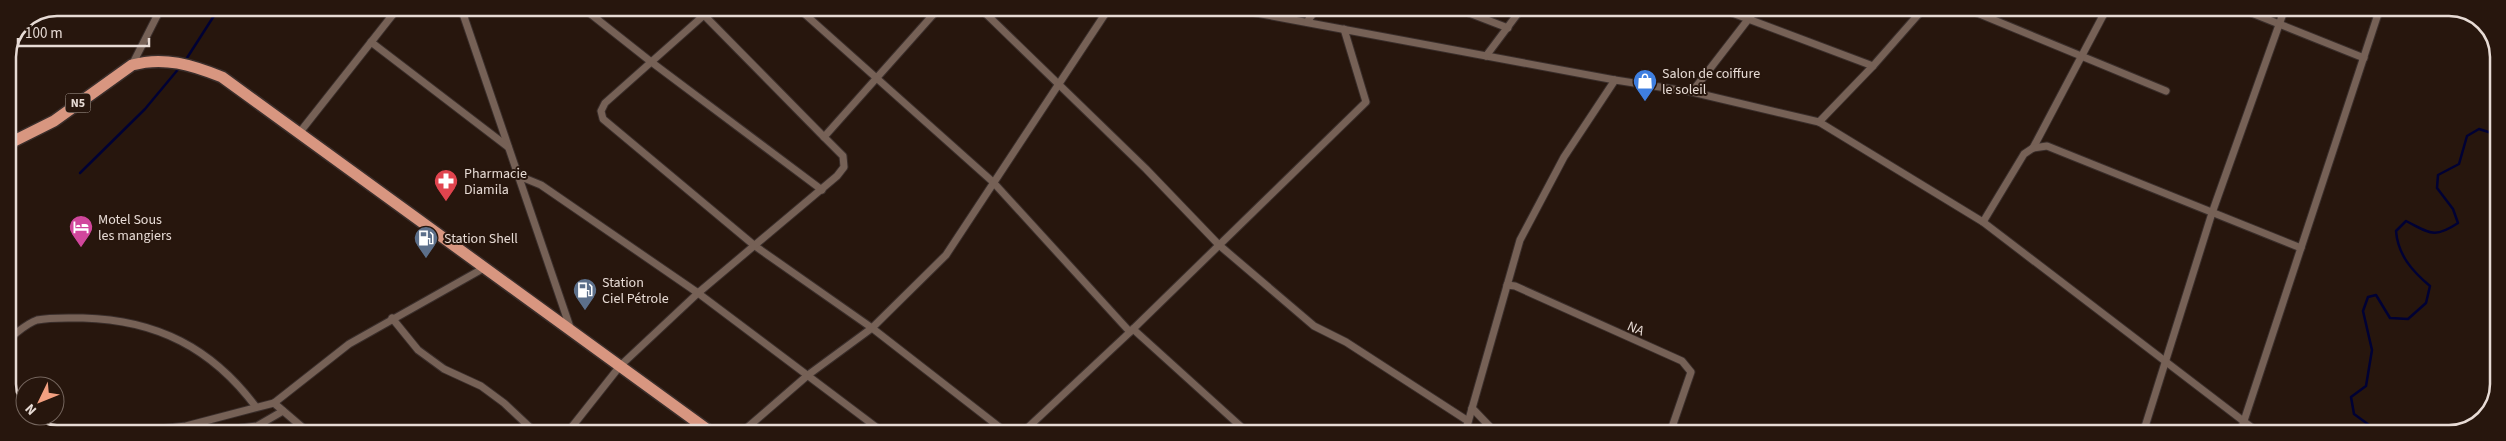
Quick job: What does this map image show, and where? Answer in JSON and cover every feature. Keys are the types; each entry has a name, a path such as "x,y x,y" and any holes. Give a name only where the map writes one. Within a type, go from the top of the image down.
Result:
{"highway":[{"name":"N5","path":"16,140 54,121 132,65 147,61 172,61 222,77 700,424"}],"street":[{"path":"132,65 157,16"},
{"path":"300,132 392,16"},
{"path":"464,16 571,331"},
{"path":"593,16 650,62 822,190"},
{"path":"703,16 605,103 601,111 603,119 754,246 872,328 997,424"},
{"path":"574,424 620,366 698,293 822,190 844,167 843,156 705,16"},
{"path":"807,16 993,182 1132,330 1238,424"},
{"path":"824,137 931,16"},
{"path":"988,16 1146,169 1220,245 1314,326 1346,342 1468,421"},
{"path":"751,424 808,375 872,328 946,255 1103,16"},
{"path":"1276,17 1615,80 1692,92 1819,122 1983,222 2249,425"},
{"path":"1307,22 1311,17"},
{"path":"1478,17 1508,28"},
{"path":"1486,56 1516,17"},
{"path":"1744,17 1873,66"},
{"path":"1819,122 1873,66 1916,17"},
{"path":"1986,17 2166,91"},
{"path":"2033,148 2103,17"},
{"path":"2263,17 2364,58"},
{"path":"2146,425 2212,213 2281,17"},
{"path":"2243,425 2377,17"},
{"path":"1692,92 1750,19"},
{"path":"1031,424 1132,330 1366,102 1344,30"},
{"path":"371,42 509,147"},
{"path":"1467,425 1520,240 1564,157 1615,80"},
{"path":"1983,222 2024,154 2033,148 2047,146 2301,248"},
{"path":"519,176 541,185 698,293 873,424"},
{"path":"193,424 274,402 333,354 392,318 484,268"},
{"name":"NA","path":"1507,285 1515,286 1682,361 1691,372 1673,425"},
{"path":"16,334 36,320 66,318 105,319 158,330 212,359 240,385 256,407"},
{"path":"392,318 418,350 444,369 481,386 504,403 527,424"},
{"path":"274,402 299,424"},
{"path":"1472,408 1488,425"},
{"path":"260,424 284,411"}],"waterway":[{"path":"185,61 214,16"},
{"path":"80,173 145,109 180,67"},
{"path":"2369,425 2354,414 2351,397 2366,386 2372,350 2363,311 2368,297 2376,295 2390,318 2408,319 2426,303 2430,286 2407,262 2397,240 2396,231 2406,221 2421,229 2437,233 2458,223 2453,209 2437,188 2438,175 2459,164 2467,136 2479,129 2490,132"}],"place":[{"name":"Salon de coiffure le soleil","path":"1645,102"},
{"name":"Pharmacie Diamila","path":"446,202"},
{"name":"Motel Sous les mangiers","path":"81,248"},
{"name":"Station Shell","path":"426,259"},
{"name":"Station Ciel Pétrole","path":"585,311"}]}
